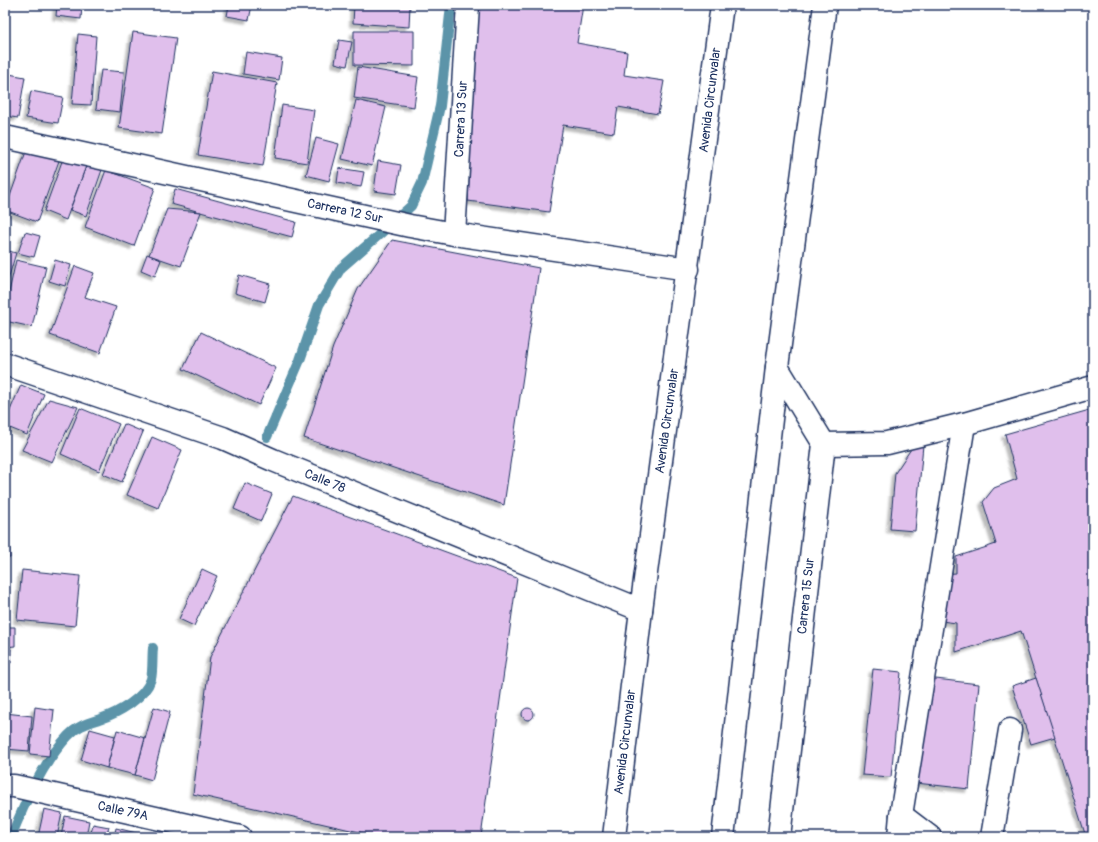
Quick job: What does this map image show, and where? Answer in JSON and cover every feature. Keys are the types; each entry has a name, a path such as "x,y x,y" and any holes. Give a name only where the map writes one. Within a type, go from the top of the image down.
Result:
{"main road":[{"name":"Carrera 13 Sur","path":"454,234 468,5"},
{"name":"Avenida Circunvalar","path":"614,837 641,610 688,269 722,5"},
{"path":"723,837 777,367 825,5"},
{"name":"Carrera 12 Sur","path":"5,137 381,218 410,226 688,269"},
{"name":"Calle 78","path":"5,364 223,438 273,460 641,610"},
{"path":"777,367 824,444 887,443 964,424 1093,387"},
{"path":"899,837 901,815 964,424"},
{"name":"Carrera 15 Sur","path":"779,837 824,444"},
{"path":"992,837 1010,730"},
{"name":"Calle 79A","path":"10,786 240,837"},
{"path":"901,815 930,837"}],"building":[{"path":"57,5 82,5 81,19 56,16"},
{"path":"229,5 252,5 249,20 227,16"},
{"path":"354,5 410,5 409,27 353,23"},
{"path":"477,5 583,5 577,43 627,52 624,75 664,81 658,114 618,107 614,133 563,125 549,212 468,201"},
{"path":"354,31 414,31 414,66 354,65"},
{"path":"133,32 176,38 162,134 119,128"},
{"path":"78,34 96,36 91,105 72,104"},
{"path":"339,40 352,42 347,66 335,63"},
{"path":"246,52 282,58 279,80 243,74"},
{"path":"358,67 418,77 414,107 354,98"},
{"path":"101,70 124,72 120,112 96,109"},
{"path":"212,71 277,83 263,166 198,155"},
{"path":"9,74 25,77 18,118 5,116 5,101"},
{"path":"31,91 63,97 58,123 26,118"},
{"path":"356,100 386,107 372,166 342,159"},
{"path":"282,105 314,110 307,163 275,158"},
{"path":"316,138 339,144 329,181 306,175"},
{"path":"28,146 60,158 37,222 5,210"},
{"path":"65,153 88,161 66,220 44,211"},
{"path":"88,161 103,167 86,216 70,210"},
{"path":"378,161 401,165 396,194 374,191"},
{"path":"339,168 364,172 361,187 337,183"},
{"path":"106,170 155,188 134,246 85,227"},
{"path":"175,189 296,222 292,237 171,204"},
{"path":"167,209 201,212 181,266 149,255"},
{"path":"25,232 40,236 34,257 18,253"},
{"path":"392,240 539,268 504,505 304,438 333,347 358,289"},
{"path":"5,250 16,253 5,290"},
{"path":"147,254 161,260 155,276 141,270"},
{"path":"16,260 46,267 32,327 5,321 5,311"},
{"path":"55,260 71,265 65,286 49,281"},
{"path":"75,266 94,273 85,297 116,307 100,353 50,335"},
{"path":"239,275 270,284 265,302 235,293"},
{"path":"201,332 276,368 259,405 183,369"},
{"path":"21,385 44,394 27,435 5,426 5,422"},
{"path":"49,399 78,407 52,462 22,450"},
{"path":"80,408 119,424 99,471 61,454"},
{"path":"1093,409 1093,837 1086,837 1021,631 956,652 956,623 934,620 942,574 956,573 956,557 996,544 983,502 994,488 1017,479 1005,434"},
{"path":"124,424 143,432 122,482 103,474"},
{"path":"152,437 182,450 158,508 127,495"},
{"path":"915,443 923,445 915,531 890,529 895,473"},
{"path":"245,483 272,494 261,521 234,509"},
{"path":"293,496 517,578 481,837 381,837 193,794 210,657"},
{"path":"5,536 9,536 10,558 5,558"},
{"path":"202,569 217,576 194,626 179,619"},
{"path":"22,570 80,576 75,626 17,620"},
{"path":"5,627 15,627 15,646 5,647"},
{"path":"11,649 11,663 5,663 5,650"},
{"path":"873,669 901,672 891,777 862,775"},
{"path":"927,678 979,684 969,789 916,783"},
{"path":"1036,678 1055,737 1031,744 1012,686"},
{"path":"35,707 54,710 49,756 30,754"},
{"path":"154,707 170,712 152,780 135,775"},
{"path":"526,708 530,708 534,714 530,720 526,720 522,716 522,712"},
{"path":"5,713 32,716 29,751 5,749"},
{"path":"90,729 115,736 107,768 81,760"},
{"path":"117,730 145,738 135,775 107,768"},
{"path":"44,809 62,813 57,837 38,837"},
{"path":"65,816 89,821 86,837 61,837"},
{"path":"93,824 109,827 106,837 90,837"},
{"path":"116,828 149,836 149,837 114,837"}],"waterway":[{"path":"267,437 300,360 319,305 341,268 411,206 422,183 440,106 451,5"},
{"path":"11,837 28,797 42,771 68,736 83,725 122,709 137,698 148,686 152,672 153,648"}]}
